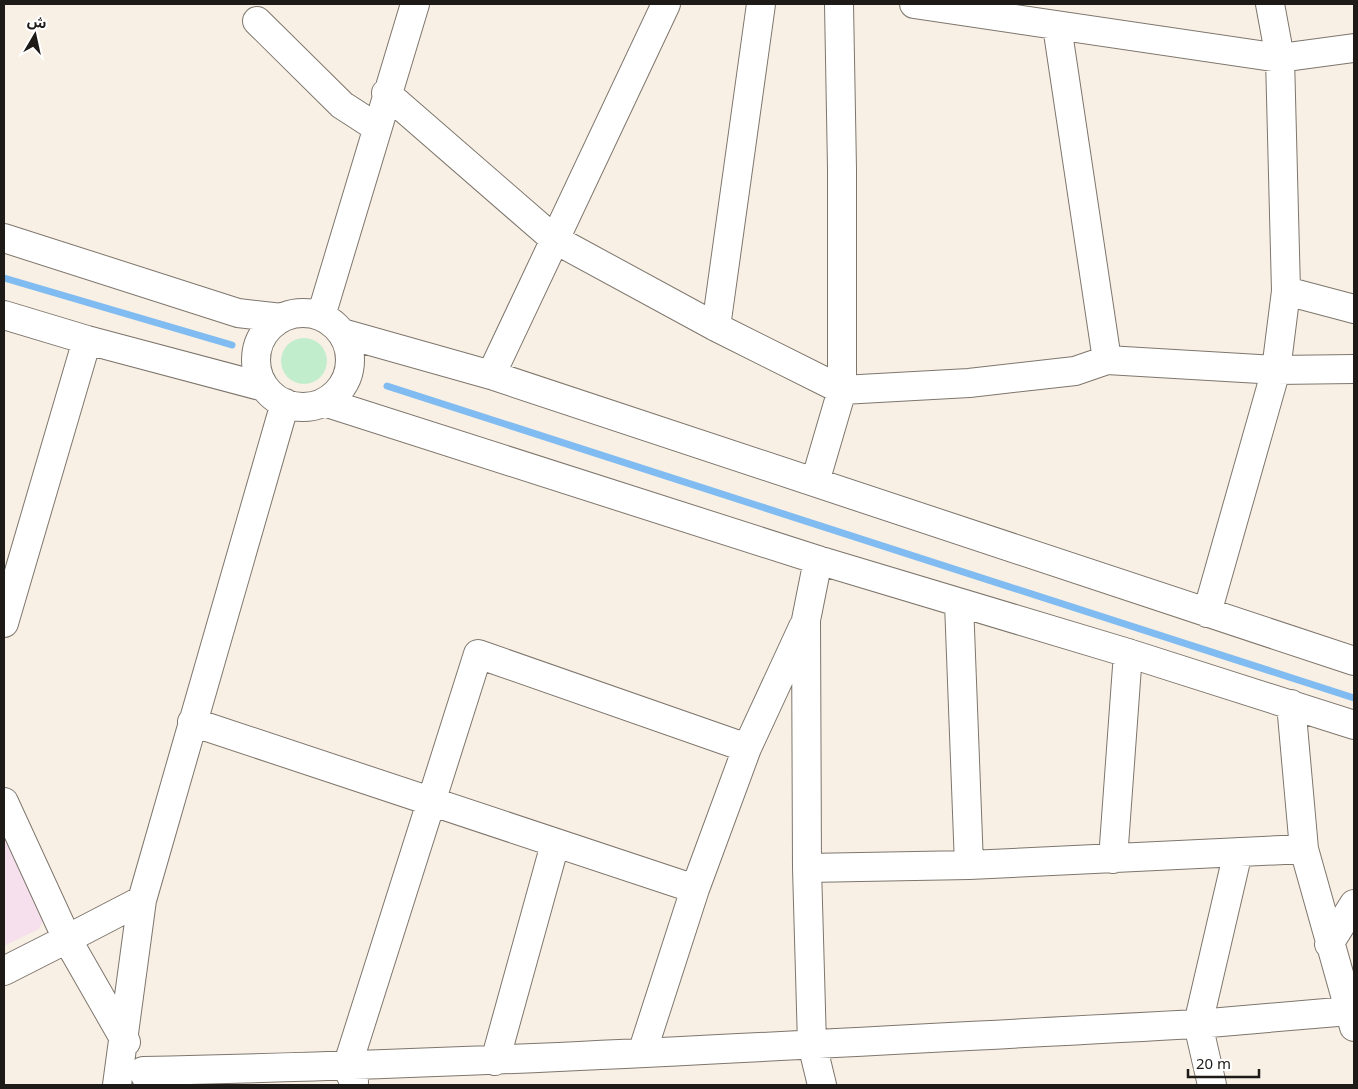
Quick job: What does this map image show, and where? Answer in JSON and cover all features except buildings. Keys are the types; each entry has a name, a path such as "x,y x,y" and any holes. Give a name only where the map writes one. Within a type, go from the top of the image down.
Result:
{"street":[{"path":"332,325 376,127 415,4"},
{"path":"491,375 666,4"},
{"path":"716,327 761,4"},
{"path":"815,482 842,390 839,4"},
{"path":"914,4 1280,58 1354,48"},
{"path":"1207,613 1276,370 1286,291 1280,58 1270,4"},
{"path":"257,21 342,105 376,127"},
{"path":"1057,26 1106,360"},
{"path":"386,93 554,239 716,327 842,390 969,383 1075,371 1106,360 1276,370 1354,368"},
{"path":"4,238 238,313 282,318"},
{"path":"1286,291 1354,309"},
{"path":"275,395 258,375 256,362 257,348 267,330 282,318 308,313 332,325 491,375 1207,613 1354,658"},
{"path":"4,315 311,406 324,402 335,394 344,384 349,372 348,345 332,325"},
{"path":"4,623 87,340"},
{"path":"117,1085 122,1036 142,900 192,722 275,395"},
{"path":"324,402 818,560 1128,653 1354,725"},
{"path":"818,560 806,620 808,868 812,1044 822,1085"},
{"path":"959,603 969,865"},
{"path":"642,1053 695,889 747,748 806,620"},
{"path":"1113,859 1128,653"},
{"path":"352,1076 430,801 478,654 747,748"},
{"path":"4,802 67,940 146,1078 352,1076 495,1061 1198,1024 1352,1019 1329,944 1304,849 1291,704"},
{"path":"192,722 695,889"},
{"path":"495,1061 555,844"},
{"path":"808,868 969,865 1304,849"},
{"path":"1212,1085 1198,1024 1238,852"},
{"path":"6,964 67,940 142,900"},
{"path":"1329,944 1354,904"}],"shaded area":[{"path":"4,831 45,917 39,929 4,946"}],"green space":[{"path":"304,338 317,342 323,348 327,361 323,374 317,380 304,384 291,380 285,374 281,361 285,348 291,342"}],"waterway":[{"path":"4,278 232,345"},
{"path":"387,386 1354,698"}]}
